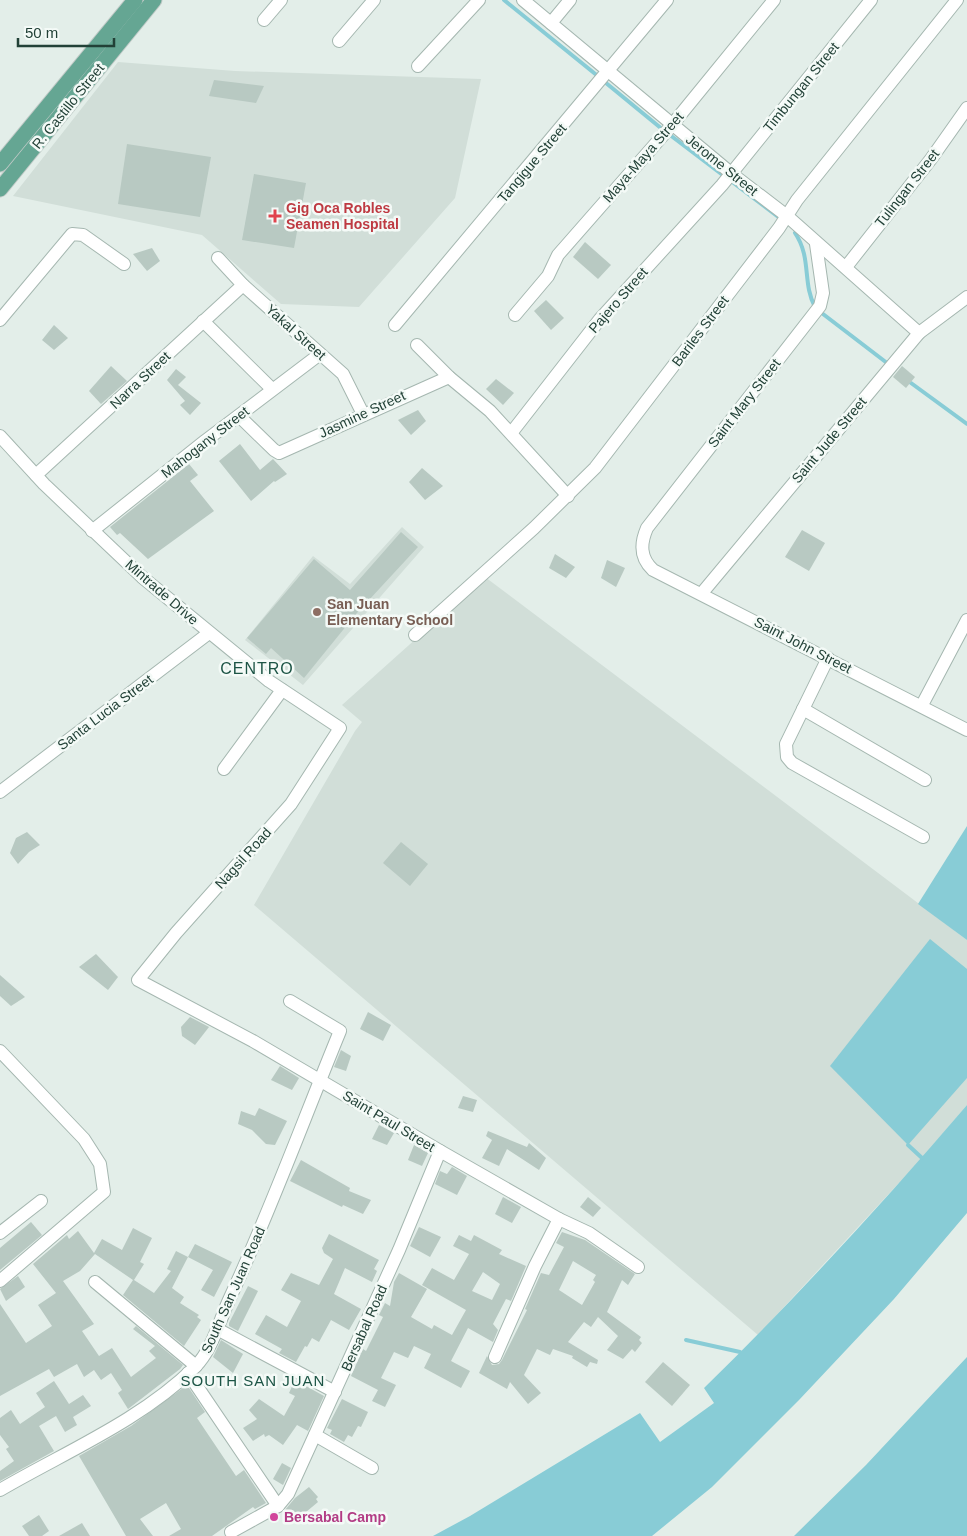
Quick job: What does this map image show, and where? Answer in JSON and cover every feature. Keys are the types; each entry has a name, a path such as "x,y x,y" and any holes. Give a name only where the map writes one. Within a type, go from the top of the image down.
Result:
{"main road":[{"name":"R. Castillo Street","path":"0,164 135,0"},
{"name":"R. Castillo Street","path":"0,189 154,0"}],"street":[{"path":"264,20 281,0"},
{"path":"339,40 374,0"},
{"path":"418,66 480,0"},
{"name":"Jerome Street","path":"523,0 672,125 787,216 816,244 846,267 919,333"},
{"path":"551,23 570,0"},
{"name":"Tangigue Street","path":"395,325 667,0"},
{"name":"Maya-Maya Street","path":"515,315 548,276 558,255 672,125 774,0"},
{"name":"Timbungan Street","path":"732,174 871,0"},
{"name":"Bariles Street","path":"415,635 568,496 595,468 787,216 809,184 956,0"},
{"name":"Tulingan Street","path":"846,267 931,159 967,108"},
{"name":"Pajero Street","path":"512,432 600,319 732,174"},
{"path":"0,320 72,234 83,235 124,264"},
{"name":"Saint Mary Street","path":"643,556 642,545 647,528 820,306 823,293 816,244"},
{"name":"Yakal Street","path":"218,258 243,285 343,374 363,414"},
{"name":"Narra Street","path":"36,475 243,285"},
{"name":"Saint Jude Street","path":"702,593 919,333 967,296"},
{"path":"203,321 272,389"},
{"path":"417,345 449,377 512,432 537,464 568,496"},
{"name":"Mahogany Street","path":"92,531 272,389 320,354"},
{"name":"Jasmine Street","path":"239,416 276,452 285,452 363,414 449,377"},
{"name":"Mintrade Drive","path":"0,436 92,531 142,577 282,690 340,728"},
{"name":"Saint John Street","path":"643,556 646,563 653,570 922,705 967,730"},
{"path":"922,705 967,620"},
{"name":"Santa Lucia Street","path":"0,792 210,633"},
{"path":"828,658 786,744 787,756 792,762 923,837"},
{"path":"224,769 282,690"},
{"path":"803,710 925,780"},
{"name":"Nagsil Road","path":"138,980 176,933 291,804 340,728"},
{"name":"Saint Paul Street","path":"138,980 253,1041 440,1151 559,1219 589,1233 638,1268"},
{"name":"South San Juan Road","path":"0,1490 152,1402 192,1369 204,1355 260,1232 340,1031 290,1001"},
{"path":"0,1051 84,1139 100,1164 104,1192 0,1281"},
{"name":"Bersabal Road","path":"231,1532 278,1506 288,1494 400,1250 440,1151"},
{"path":"0,1233 41,1201"},
{"path":"495,1356 535,1266 559,1219"},
{"path":"95,1282 192,1369 278,1506"},
{"path":"216,1329 335,1392"},
{"path":"315,1435 372,1468"}],"shaded area":[{"path":"118,62 235,71 481,79 455,198 359,307 281,304 202,235 13,196"},
{"name":"San Juan Elementary School","path":"402,527 424,547 303,685 245,640 313,556 350,584"},
{"path":"485,577 967,940 967,1105 922,1158 758,1335 254,905 362,722 342,705"}],"water":[{"path":"967,826 967,940 918,904"},
{"path":"930,939 967,969 967,1078 908,1145 830,1066"},
{"path":"967,1105 967,1213 894,1299 799,1400 712,1487 652,1536 433,1536 470,1516 640,1413 660,1442 714,1403 704,1388 838,1250"},
{"path":"967,1357 967,1536 794,1536 866,1465"}],"building":[{"path":"214,80 264,86 256,103 209,96"},
{"path":"127,144 211,157 200,217 118,204"},
{"path":"254,174 306,183 294,248 242,240"},
{"path":"585,242 611,265 598,279 573,257"},
{"path":"152,248 160,261 147,271 133,254"},
{"path":"546,300 564,318 551,330 534,311"},
{"path":"54,325 68,338 54,350 42,340"},
{"path":"111,366 127,381 101,404 89,391"},
{"path":"902,366 915,377 906,388 893,377"},
{"path":"176,369 186,377 178,385 201,403 190,415 180,405 185,401 167,380"},
{"path":"496,379 514,393 503,405 486,389"},
{"path":"418,410 426,421 411,435 398,420"},
{"path":"240,444 260,470 273,459 287,474 274,481 251,501 219,461"},
{"path":"189,464 198,475 190,481 214,511 148,559 120,533 117,535 110,527"},
{"path":"422,468 443,486 425,500 409,482"},
{"path":"802,530 825,543 809,571 785,557"},
{"name":"San Juan Elementary School","path":"401,532 418,547 356,614 304,678 271,648 266,654 247,638 314,559 350,590"},
{"path":"555,554 575,567 566,578 549,568"},
{"path":"607,560 625,568 616,587 601,578"},
{"path":"27,832 40,845 29,852 18,864 10,853 16,838"},
{"path":"401,842 428,864 410,886 383,863"},
{"path":"96,954 118,977 108,990 79,967"},
{"path":"0,975 25,997 11,1006 0,996"},
{"path":"368,1012 391,1025 383,1041 360,1029"},
{"path":"190,1017 209,1027 195,1045 182,1036 181,1027"},
{"path":"341,1050 351,1056 346,1071 334,1067"},
{"path":"280,1066 299,1078 292,1090 271,1080"},
{"path":"463,1096 477,1100 473,1112 458,1108"},
{"path":"259,1108 287,1121 275,1145 266,1144 252,1130 238,1124 241,1111 255,1116"},
{"path":"379,1125 394,1133 387,1145 372,1139"},
{"path":"488,1131 527,1147 529,1143 546,1158 539,1170 507,1149 499,1166 482,1158 492,1140 486,1136"},
{"path":"414,1145 428,1153 422,1166 408,1160"},
{"path":"301,1160 350,1188 349,1191 371,1200 363,1214 343,1205 342,1207 290,1181"},
{"path":"452,1167 467,1176 457,1195 435,1184 440,1171 447,1174"},
{"path":"503,1197 521,1207 512,1223 495,1214"},
{"path":"588,1197 601,1208 593,1217 580,1207"},
{"path":"31,1222 42,1235 0,1270 0,1248"},
{"path":"419,1227 441,1237 430,1257 410,1246"},
{"path":"133,1228 152,1238 140,1262 144,1264 134,1280 154,1293 171,1271 167,1269 176,1251 188,1257 172,1288 184,1297 180,1303 199,1315 197,1317 201,1320 184,1346 123,1295 133,1280 95,1254 80,1271 63,1281 94,1324 82,1331 99,1356 112,1348 131,1377 156,1358 149,1351 155,1346 133,1329 136,1326 183,1365 180,1369 128,1409 118,1393 122,1390 111,1373 101,1380 94,1370 84,1377 77,1364 54,1377 49,1369 0,1396 0,1304 26,1343 52,1326 38,1305 56,1293 33,1264 67,1235 69,1239 78,1231 94,1253 102,1239 122,1250"},
{"path":"562,1232 585,1240 635,1274 628,1285 622,1280 607,1312 641,1337 639,1340 642,1343 635,1352 632,1349 623,1359 607,1350 618,1336 598,1317 591,1327 584,1322 568,1342 598,1360 597,1364 590,1362 587,1367 572,1358 573,1356 553,1349 550,1355 537,1349 524,1375 541,1393 528,1404 510,1382 507,1389 479,1373 487,1356 492,1365 499,1364 502,1360 527,1310 525,1309 541,1273 549,1275 564,1247 556,1243","holes":["573,1261 596,1275 593,1280 595,1282 582,1305 559,1290"]},
{"path":"329,1234 379,1260 374,1269 377,1271 372,1282 345,1268 334,1294 361,1309 349,1330 331,1320 319,1342 312,1338 296,1362 279,1353 282,1349 255,1334 266,1315 287,1327 301,1301 281,1290 291,1273 319,1285 333,1259 324,1253 322,1248"},
{"path":"459,1235 471,1241 474,1235 502,1250 499,1254 526,1266 511,1301 506,1299 493,1324 498,1330 493,1342 468,1328 451,1361 470,1371 461,1388 424,1368 431,1354 414,1346 408,1358 394,1352 381,1378 396,1385 385,1407 372,1401 378,1390 351,1376 363,1349 366,1351 383,1317 379,1315 385,1303 390,1306 394,1282 399,1273 427,1289 411,1317 432,1329 434,1325 452,1335 466,1310 422,1285 432,1268 454,1280 469,1254 453,1246","holes":["483,1272 500,1284 492,1300 472,1291"]},
{"path":"195,1244 232,1262 214,1297 201,1290 213,1270 188,1257"},
{"path":"18,1276 25,1287 6,1301 0,1289"},
{"path":"248,1286 258,1291 238,1331 229,1326 229,1323"},
{"path":"221,1340 243,1354 233,1373 213,1357"},
{"path":"663,1362 690,1385 672,1406 645,1382"},
{"path":"295,1380 324,1396 308,1431 297,1425 283,1445 269,1435 265,1437 264,1434 253,1441 243,1428 257,1419 249,1410 259,1399 284,1416 295,1396 289,1393"},
{"path":"54,1381 69,1404 83,1395 91,1406 73,1417 77,1425 65,1432 56,1416 39,1426 54,1451 0,1481 0,1471 14,1461 6,1449 9,1447 0,1435 0,1418 11,1410 20,1424 45,1407 36,1393"},
{"path":"187,1385 205,1412 197,1418 236,1476 244,1470 266,1503 255,1509 253,1507 212,1536 169,1536 181,1529 166,1503 140,1519 153,1536 126,1536 79,1456 131,1426"},
{"path":"342,1399 368,1412 361,1427 358,1426 352,1437 348,1435 344,1442 330,1434 332,1430 327,1428"},
{"path":"282,1463 291,1468 283,1485 273,1479"},
{"path":"309,1487 318,1497 316,1499 318,1502 294,1522 285,1510 295,1498"},
{"path":"39,1515 49,1531 42,1536 29,1536 22,1526"},
{"path":"82,1523 90,1536 59,1536"}],"waterway":[{"path":"504,0 599,77"},
{"path":"606,83 662,129"},
{"path":"670,135 724,176"},
{"path":"731,181 781,219"},
{"path":"795,233 803,252 809,289 815,307"},
{"path":"823,314 887,363"},
{"path":"911,383 967,424"},
{"path":"908,1145 922,1158"},
{"path":"686,1340 740,1352"}],"place":[{"name":"Gig Oca Robles Seamen Hospital","path":"275,216"},
{"name":"San Juan Elementary School","path":"317,612"},
{"name":"Bersabal Camp","path":"274,1517"}],"district":[{"name":"CENTRO","path":"257,668"},
{"name":"SOUTH SAN JUAN","path":"253,1380"}]}
